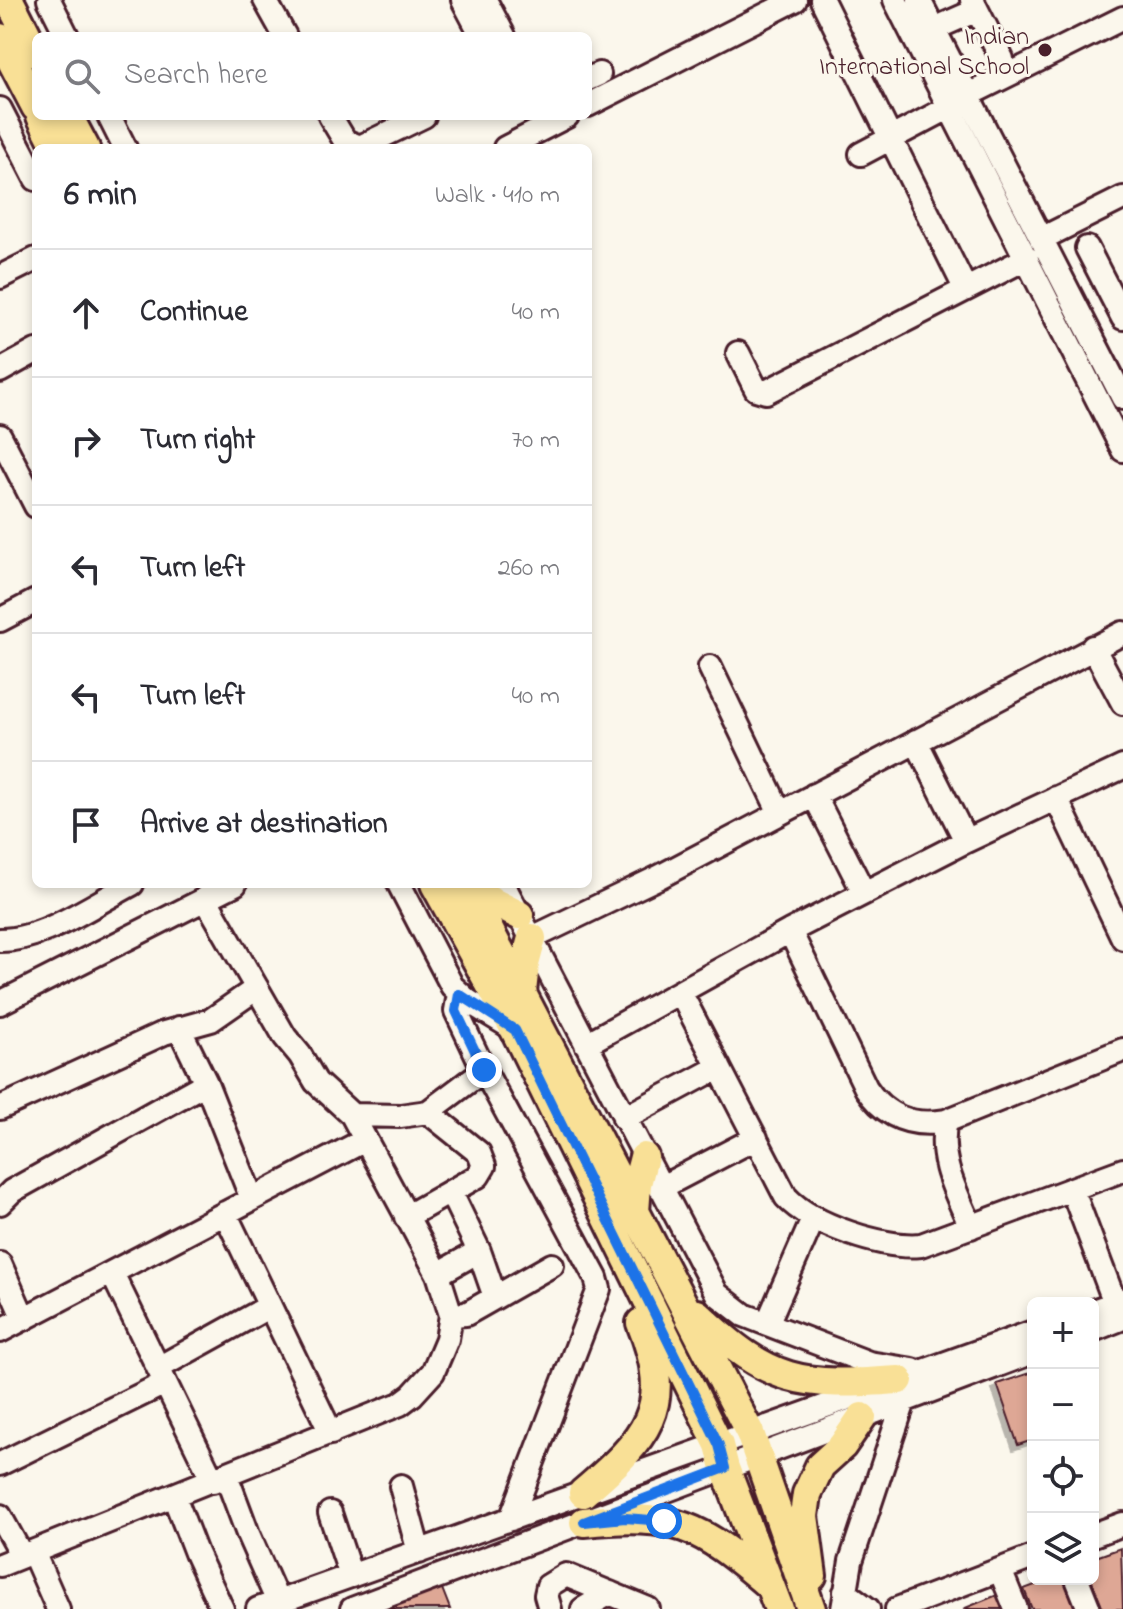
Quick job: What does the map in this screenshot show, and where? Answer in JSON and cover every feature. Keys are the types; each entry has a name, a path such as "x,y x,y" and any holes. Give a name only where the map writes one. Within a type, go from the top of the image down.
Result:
{"main road":[{"path":"12,14 32,46"},
{"path":"12,14 32,74"},
{"path":"50,128 78,144"},
{"path":"437,888 515,1030 640,1280 722,1456 775,1598"},
{"path":"468,888 682,1299 754,1445 809,1604"},
{"path":"472,888 526,926 522,992"},
{"path":"635,1212 637,1184 644,1157"},
{"path":"583,1493 630,1451 652,1412 656,1366 636,1305 640,1280"},
{"path":"682,1299 733,1347 780,1374 820,1383 901,1391"},
{"path":"809,1604 812,1578 804,1516 807,1494 820,1466 842,1446 862,1417"},
{"path":"584,1522 645,1518 682,1525 717,1542 775,1598"}],"street":[{"path":"49,0 65,32"},
{"path":"265,0 283,32"},
{"path":"463,0 480,32"},
{"path":"485,0 502,32"},
{"path":"592,103 795,0"},
{"path":"822,0 965,288"},
{"path":"895,0 1114,357 1123,398"},
{"path":"919,0 934,29 959,101 1027,258 1123,450"},
{"path":"934,29 974,5 1002,59"},
{"path":"861,154 1123,18"},
{"path":"0,109 32,171"},
{"path":"111,120 123,144"},
{"path":"332,120 345,141 352,144"},
{"path":"366,144 416,120"},
{"path":"513,144 559,120"},
{"path":"1041,239 1123,198"},
{"path":"1087,248 1123,318"},
{"path":"738,353 756,389 766,392 1027,258"},
{"path":"0,277 32,261"},
{"path":"0,371 32,353"},
{"path":"0,436 32,498"},
{"path":"0,620 32,603"},
{"path":"526,926 659,877 1123,633"},
{"path":"1093,647 1123,703"},
{"path":"710,667 780,813"},
{"path":"916,741 966,841"},
{"path":"586,1044 790,931 966,841 1123,767"},
{"path":"814,795 864,893"},
{"path":"1056,798 1118,915 1123,938"},
{"path":"0,940 40,932 124,888"},
{"path":"0,1003 226,888"},
{"path":"401,888 452,986 459,994 515,1030"},
{"path":"505,888 717,1294 735,1310 869,1363 893,1369 926,1370"},
{"path":"0,1565 400,1404 433,1372 447,1339 451,1315 438,1274 352,1115 316,1082 285,1037 205,898"},
{"path":"790,931 873,1099 883,1109 906,1121 946,1121 1123,1050"},
{"path":"0,1108 179,1028 211,1020 257,988"},
{"path":"680,992 786,1197 814,1217 867,1239 894,1246 921,1245 1123,1170"},
{"path":"459,994 456,1011 599,1289 511,1519"},
{"path":"179,1028 206,1083 252,1199"},
{"path":"624,1118 719,1067"},
{"path":"352,1115 400,1116 428,1112 484,1070"},
{"path":"0,1203 12,1191 206,1083"},
{"path":"406,1217 478,1176 484,1166 479,1153 428,1112"},
{"path":"946,1121 942,1142 945,1165 971,1227"},
{"path":"660,1188 756,1138"},
{"path":"0,1331 365,1140"},
{"path":"1072,1189 1120,1307"},
{"path":"451,1193 479,1251 495,1297"},
{"path":"225,1213 331,1433"},
{"path":"767,1324 814,1217"},
{"path":"438,1274 479,1251"},
{"path":"0,1264 24,1319"},
{"path":"451,1315 466,1314 552,1265"},
{"path":"112,1273 162,1376 248,1534 268,1605 583,1493 722,1456 901,1391 1027,1354"},
{"path":"0,1464 162,1376 270,1306"},
{"path":"1099,1310 1120,1307"},
{"path":"1099,1325 1120,1307"},
{"path":"754,1445 862,1417 926,1370 1027,1334"},
{"path":"868,1609 844,1600 851,1561 901,1391"},
{"path":"352,1609 584,1522 722,1456"},
{"path":"401,1486 419,1552"},
{"path":"174,1496 222,1609"},
{"path":"330,1513 351,1576"},
{"path":"0,1516 28,1554 58,1609"},
{"path":"1099,1534 1121,1531"},
{"path":"897,1609 938,1602 1027,1559"},
{"path":"1000,1570 1016,1609"},
{"path":"550,1609 546,1595 548,1586 562,1575 648,1609"},
{"path":"1079,1585 1089,1609"},
{"path":"583,1609 610,1593"}],"building":[{"path":"1027,1374 1027,1442 1018,1445 997,1384"},
{"path":"1121,1548 1123,1609 1093,1609 1085,1585 1099,1585 1099,1556"},
{"path":"1035,1585 1073,1585 1083,1609 1032,1609 1024,1589"},
{"path":"441,1586 450,1609 376,1609"},
{"path":"1002,1593 1008,1609 963,1609"}],"place":[{"name":"Indian International School","path":"1045,50"}],"route":[{"path":"484,1070 456,1011 459,994 515,1030 719,1445 725,1468 584,1522 625,1518 664,1521"}]}
